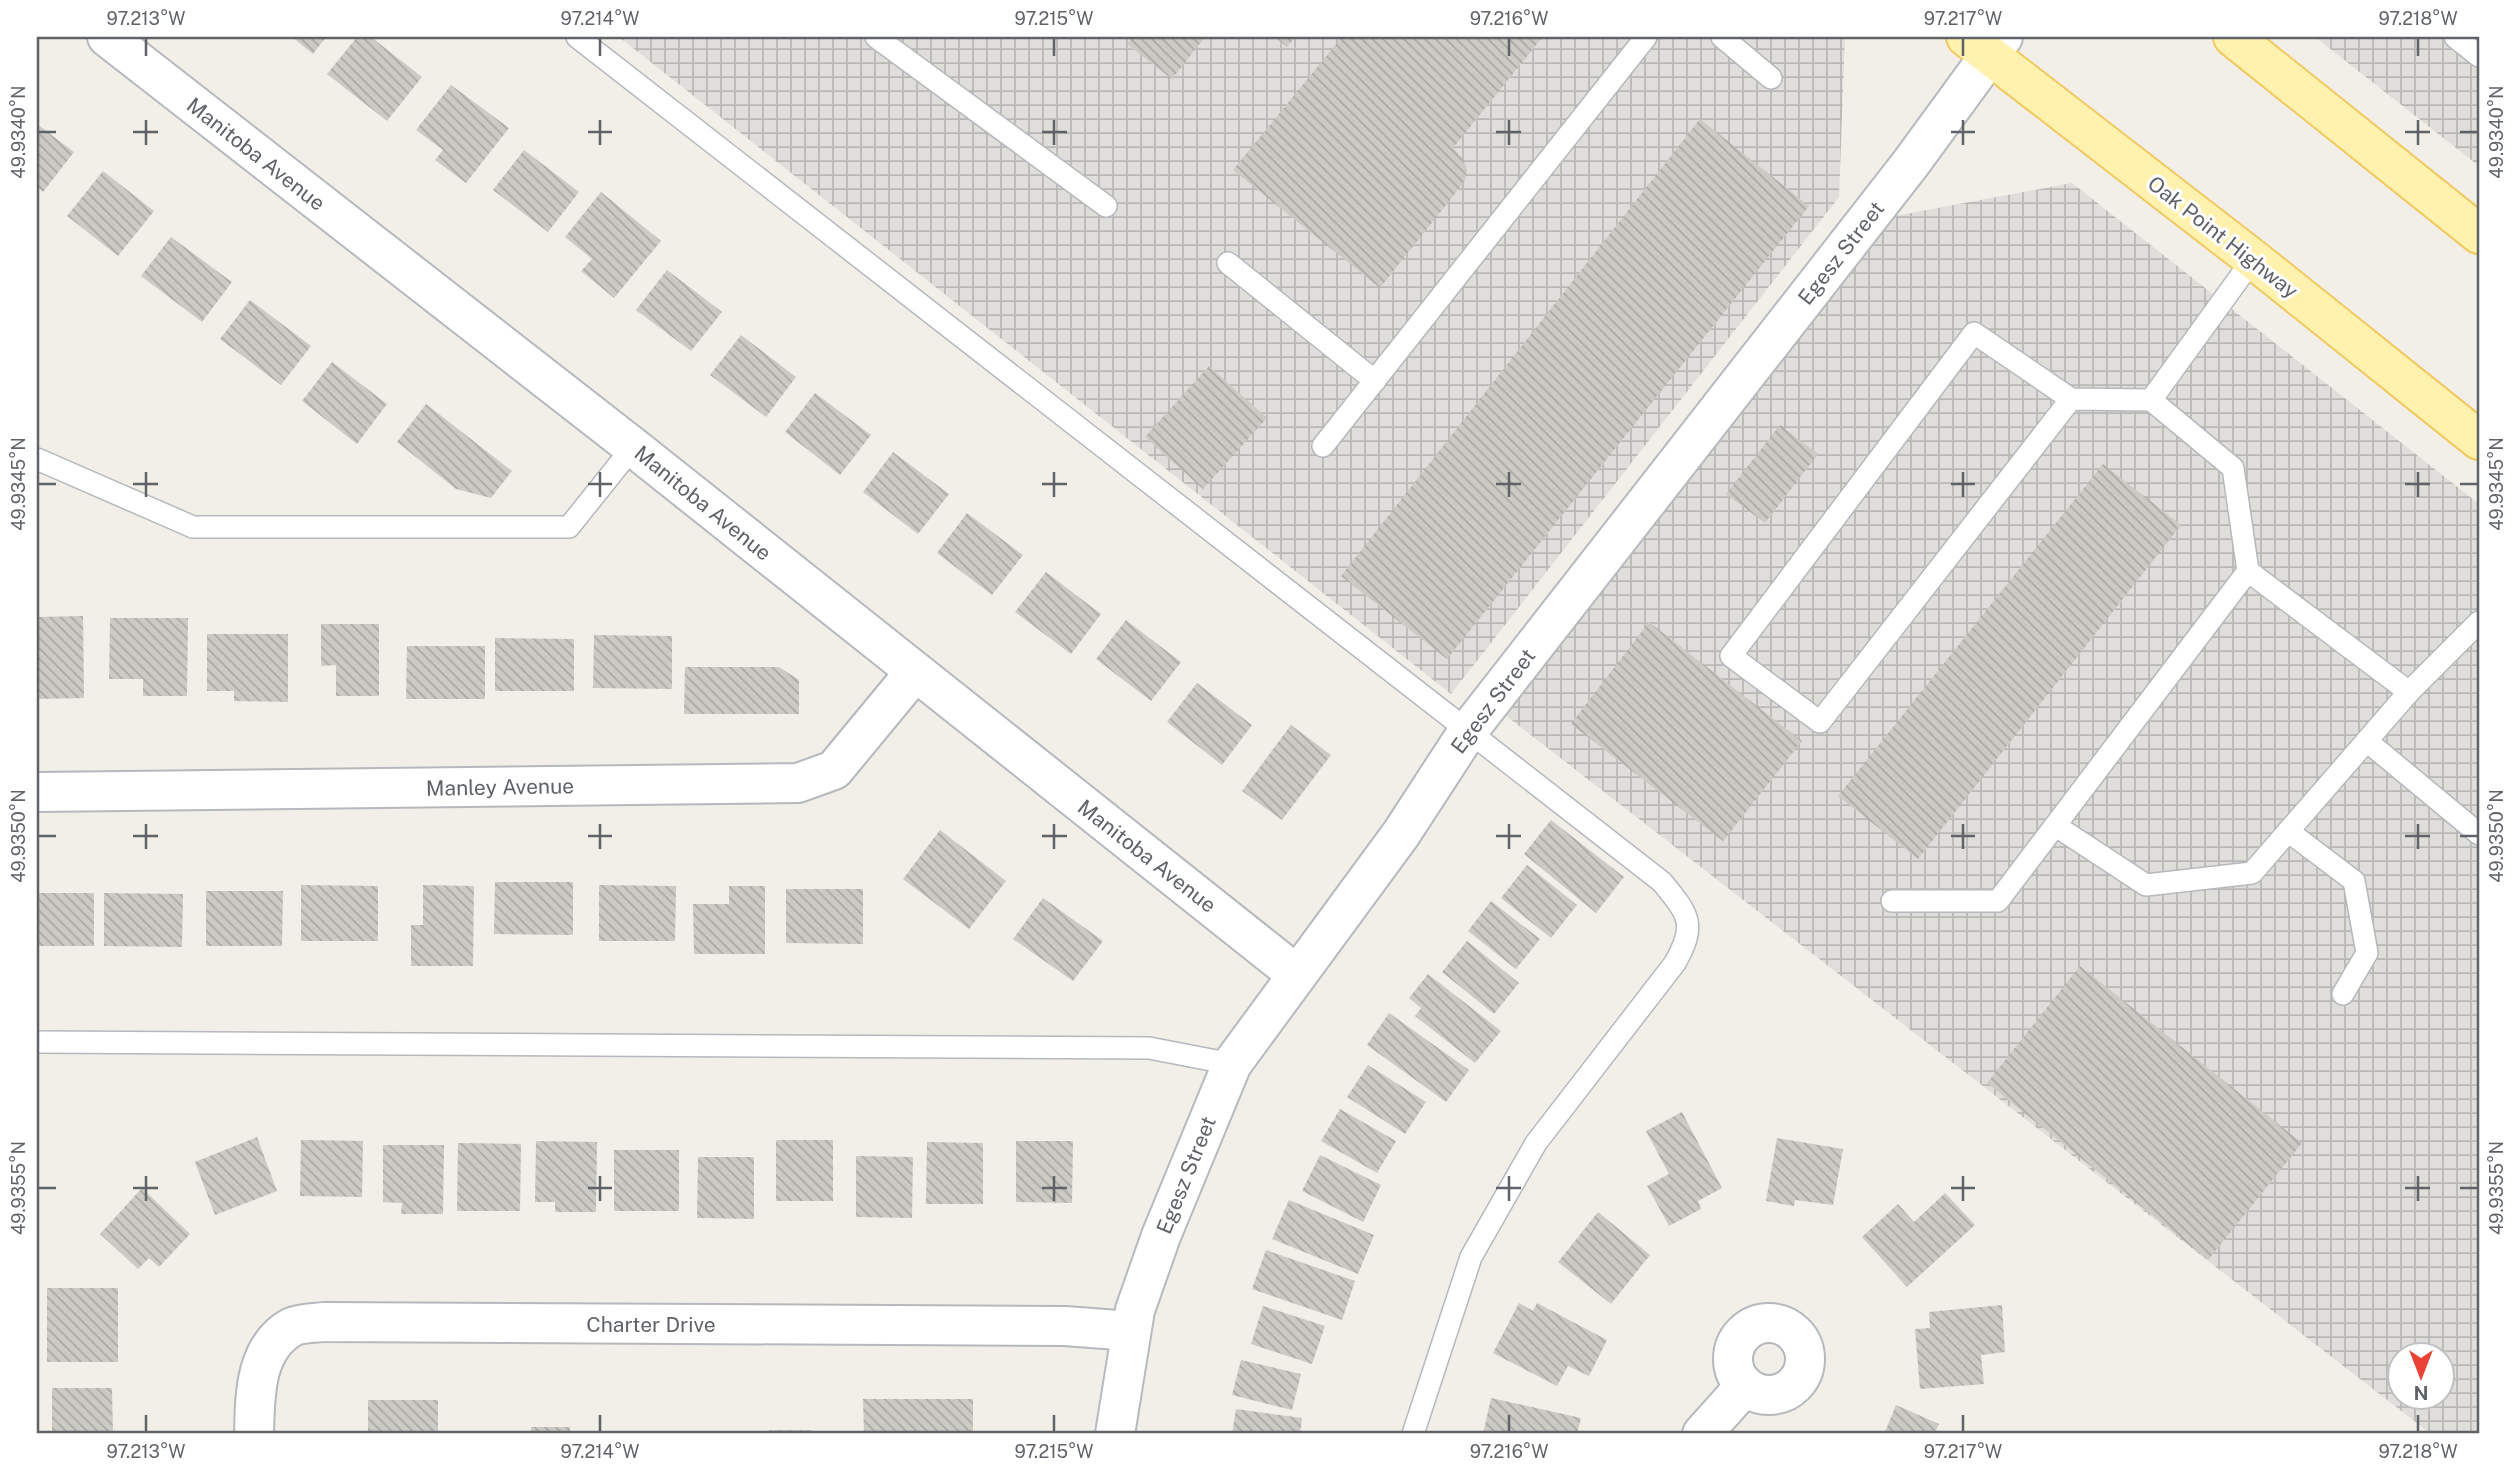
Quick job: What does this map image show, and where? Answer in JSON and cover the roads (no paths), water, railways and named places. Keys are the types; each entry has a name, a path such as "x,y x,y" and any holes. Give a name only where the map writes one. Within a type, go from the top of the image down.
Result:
{"main road":[{"path":"2233,37 2479,234"},
{"name":"Oak Point Highway","path":"1986,43 2479,440"}],"street":[{"name":"Manitoba Avenue","path":"107,37 633,447 1296,974"},
{"name":"Egesz Street","path":"1115,1434 1135,1310 1161,1236 1232,1064 1402,834 1468,731 1911,163 1986,43"},
{"name":"Manley Avenue","path":"37,792 798,783 834,770 915,673"},
{"name":"Charter Drive","path":"254,1434 255,1390 266,1351 293,1326 324,1322 1051,1326 1131,1331"},
{"path":"1702,1434 1745,1386"}],"lane":[{"path":"577,37 1662,881 1680,903 1687,920 1689,939 1675,963 1536,1143 1471,1257 1413,1434"},
{"path":"876,37 1106,206"},
{"path":"1323,446 1646,37"},
{"path":"1723,37 1771,78"},
{"path":"2455,37 2479,56"},
{"path":"2151,400 2253,259"},
{"path":"1228,263 1375,381"},
{"path":"2071,399 1820,722 1731,656 1974,333 2071,399 2151,400 2233,468 2248,571 2409,692"},
{"path":"37,459 193,527 569,527 633,447"},
{"path":"1892,901 1998,901 2248,571"},
{"path":"2056,826 2146,885 2252,873 2409,692 2479,622"},
{"path":"2368,742 2479,834"},
{"path":"2288,831 2354,881 2367,953 2343,994"},
{"path":"37,1042 1149,1048 1232,1064"}]}
